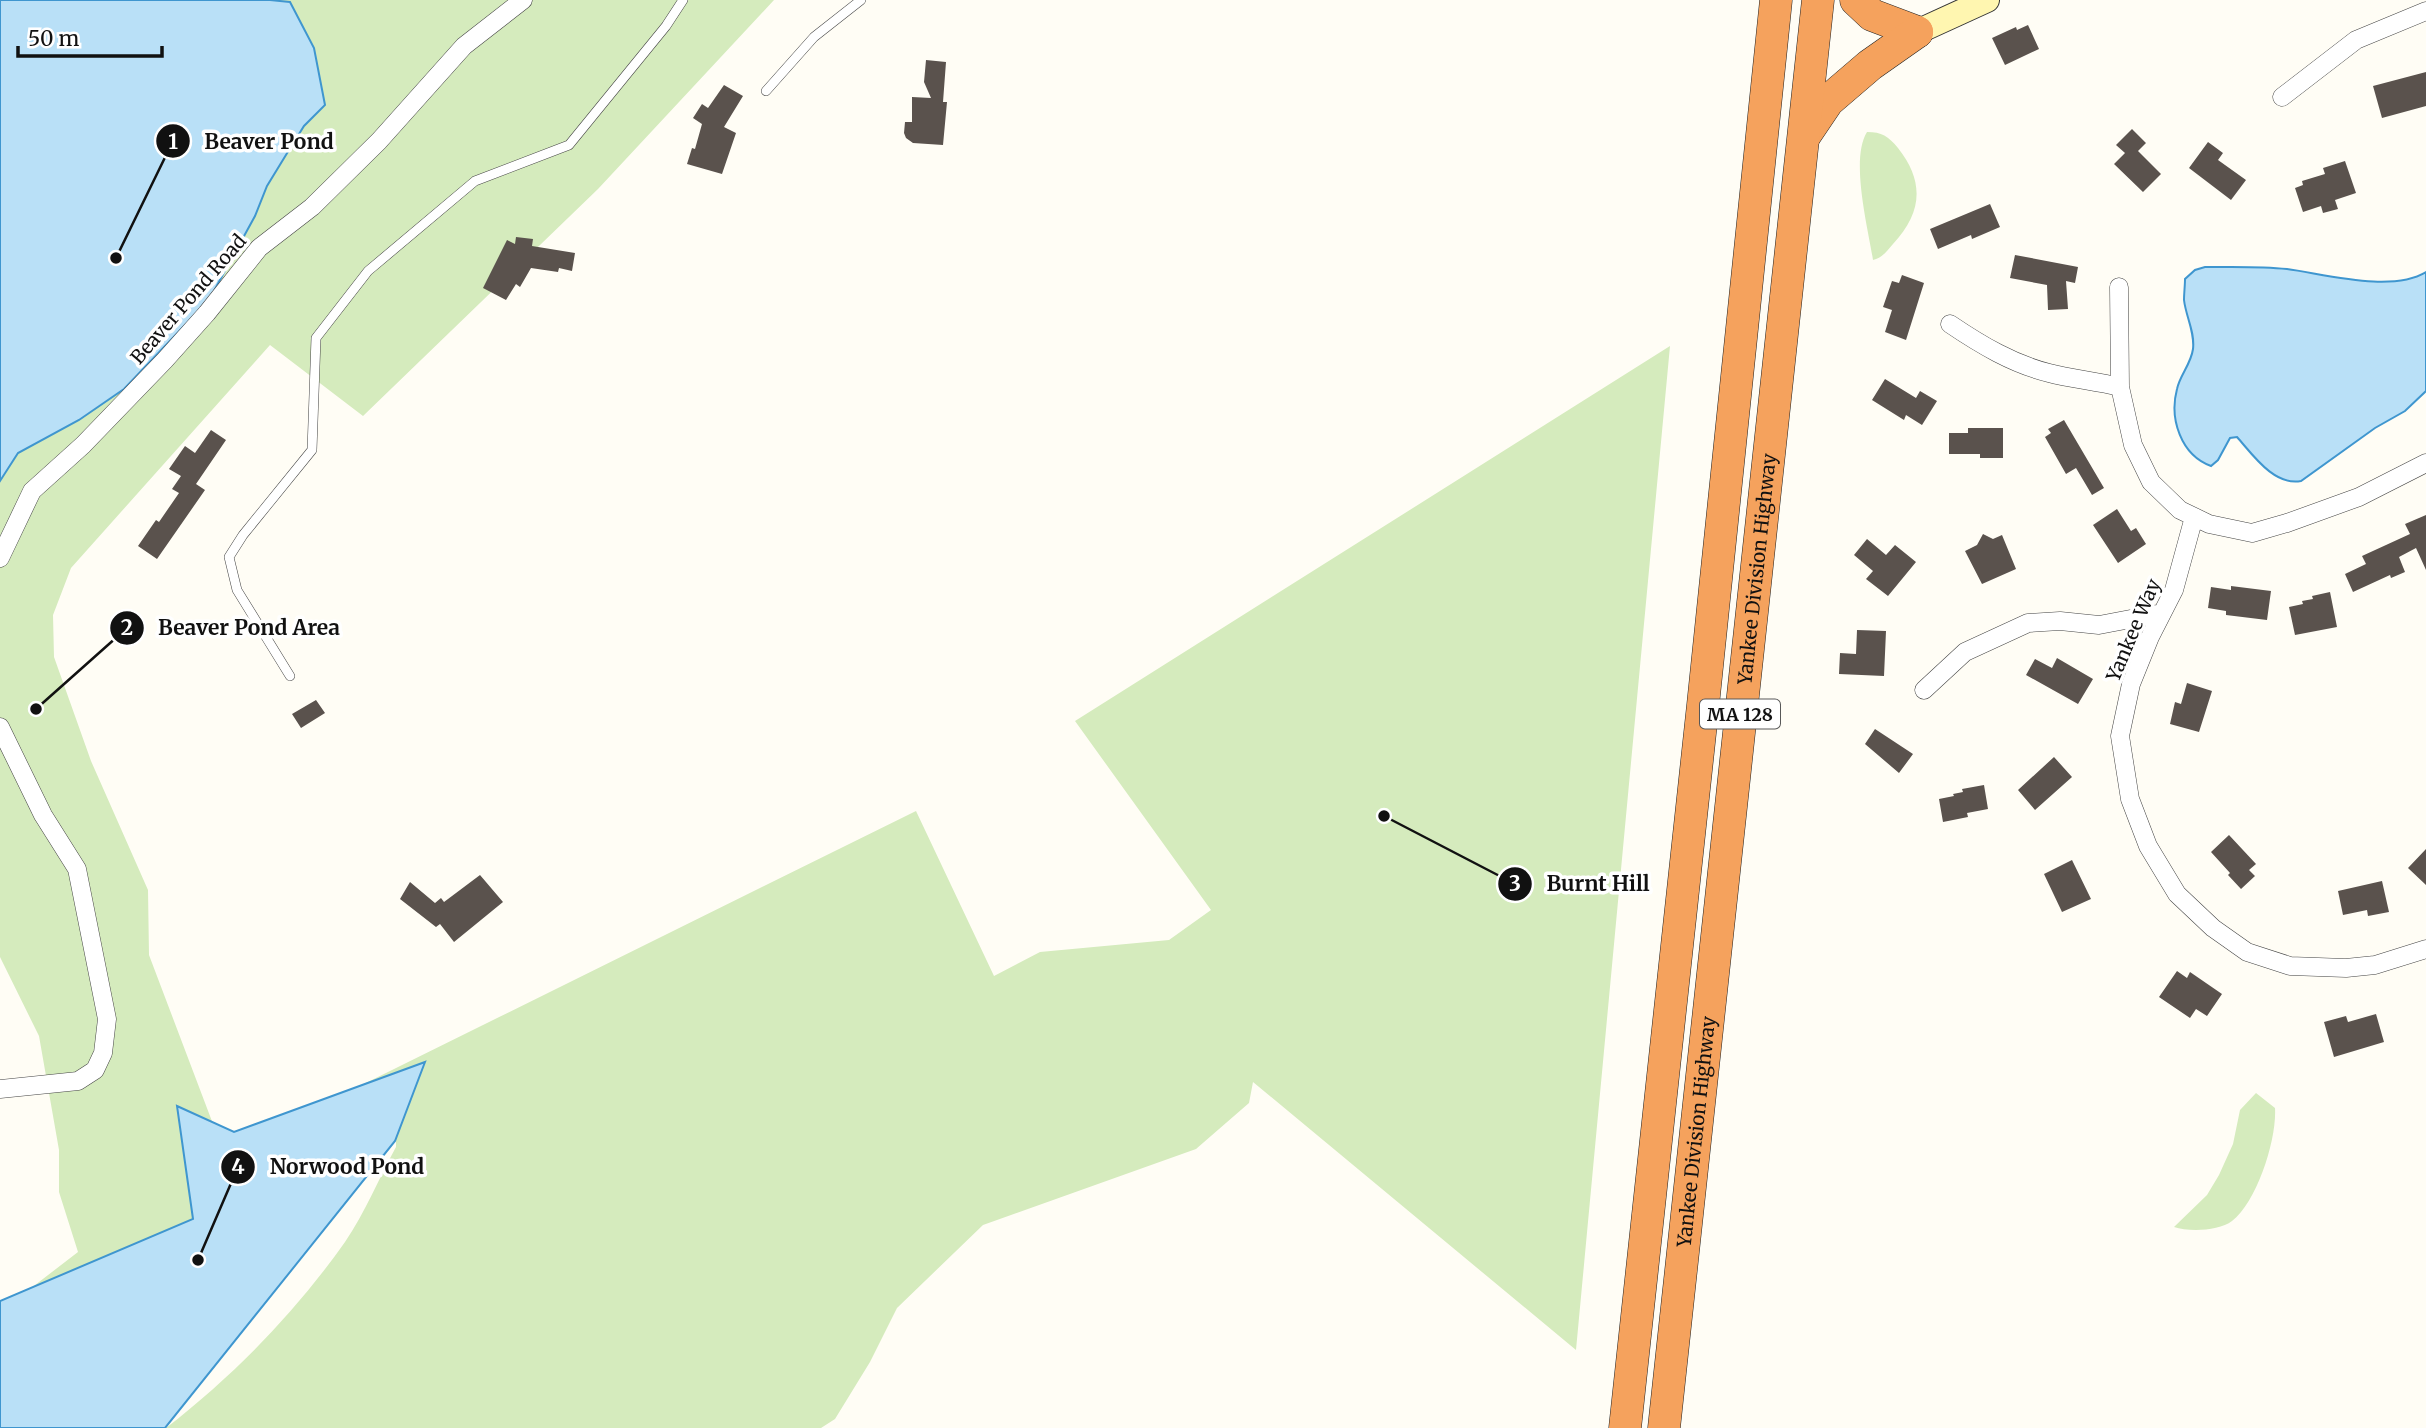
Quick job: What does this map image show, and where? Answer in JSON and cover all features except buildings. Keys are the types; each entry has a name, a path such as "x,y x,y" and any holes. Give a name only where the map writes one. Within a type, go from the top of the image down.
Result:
{"highway":[{"name":"Yankee Division Highway","path":"1625,1428 1776,0"},
{"name":"Yankee Division Highway","path":"1664,1428 1818,0"},
{"path":"1856,0 1872,15 1917,32"},
{"path":"1802,139 1828,100 1870,65 1917,32"}],"main road":[{"path":"1917,32 1987,0"}],"street":[{"name":"Beaver Pond Road","path":"0,558 32,491 83,444 173,351 259,248 312,207 379,141 464,46 523,0"},
{"path":"2282,97 2356,40 2426,11"},
{"path":"2119,287 2120,387 2133,445 2151,482 2180,510 2209,524 2252,533 2359,497 2426,463"},
{"path":"1951,324 1978,343 2013,361 2049,373 2120,387"},
{"name":"Yankee Way","path":"2194,517 2175,590 2131,684 2120,736 2130,799 2148,845 2177,894 2213,928 2247,952 2290,966 2346,968 2375,965 2426,949"},
{"path":"1924,690 1965,652 2028,623 2060,621 2099,625 2162,613"},
{"path":"0,727 43,815 77,869 107,1019 103,1053 95,1070 78,1081 0,1089"}],"lane":[{"path":"290,676 237,590 229,557 243,535 312,450 316,338 368,271 475,181 569,145 666,26 683,0"},
{"path":"766,91 814,37 861,0"}],"green space":[{"path":"270,0 774,0 598,189 363,416 270,345 71,568 53,615 54,657 91,761 148,890 149,955 224,1153 916,811 994,976 1040,952 1169,940 1211,910 1075,721 1670,346 1576,1350 1253,1082 1249,1103 1196,1149 983,1225 897,1308 870,1362 835,1419 821,1428 166,1428 240,1364 305,1294 352,1231 396,1147 396,1137 182,1255 0,1312 78,1252 59,1192 59,1150 39,1036 0,957 0,481 18,453 79,420 124,389 149,362 255,216 267,186 304,126 325,105 313,48 290,3"},
{"path":"1867,132 1877,133 1891,140 1907,161 1916,185 1910,221 1884,254 1873,260 1860,176 1862,144"},
{"path":"2256,1093 2275,1108 2275,1121 2264,1169 2250,1200 2232,1221 2220,1227 2196,1230 2174,1227 2207,1195 2233,1144 2240,1110"}],"water":[{"path":"0,0 290,2 314,48 325,105 304,126 267,186 255,216 209,300 124,389 79,420 18,453 0,481"},
{"path":"2205,267 2277,268 2377,282 2412,278 2426,272 2426,391 2405,411 2375,428 2301,481 2282,479 2273,474 2237,437 2230,438 2218,460 2211,466 2201,461 2192,454 2180,435 2176,424 2175,400 2178,384 2193,349 2193,337 2184,300 2185,279 2195,270"},
{"path":"425,1062 395,1141 165,1428 0,1428 0,1301 193,1219 177,1106 234,1132"}],"place":[{"name":"Beaver Pond","path":"116,258"},
{"name":"Beaver Pond Area","path":"36,709"},
{"name":"Burnt Hill","path":"1384,816"},
{"name":"Norwood Pond","path":"198,1260"}]}
